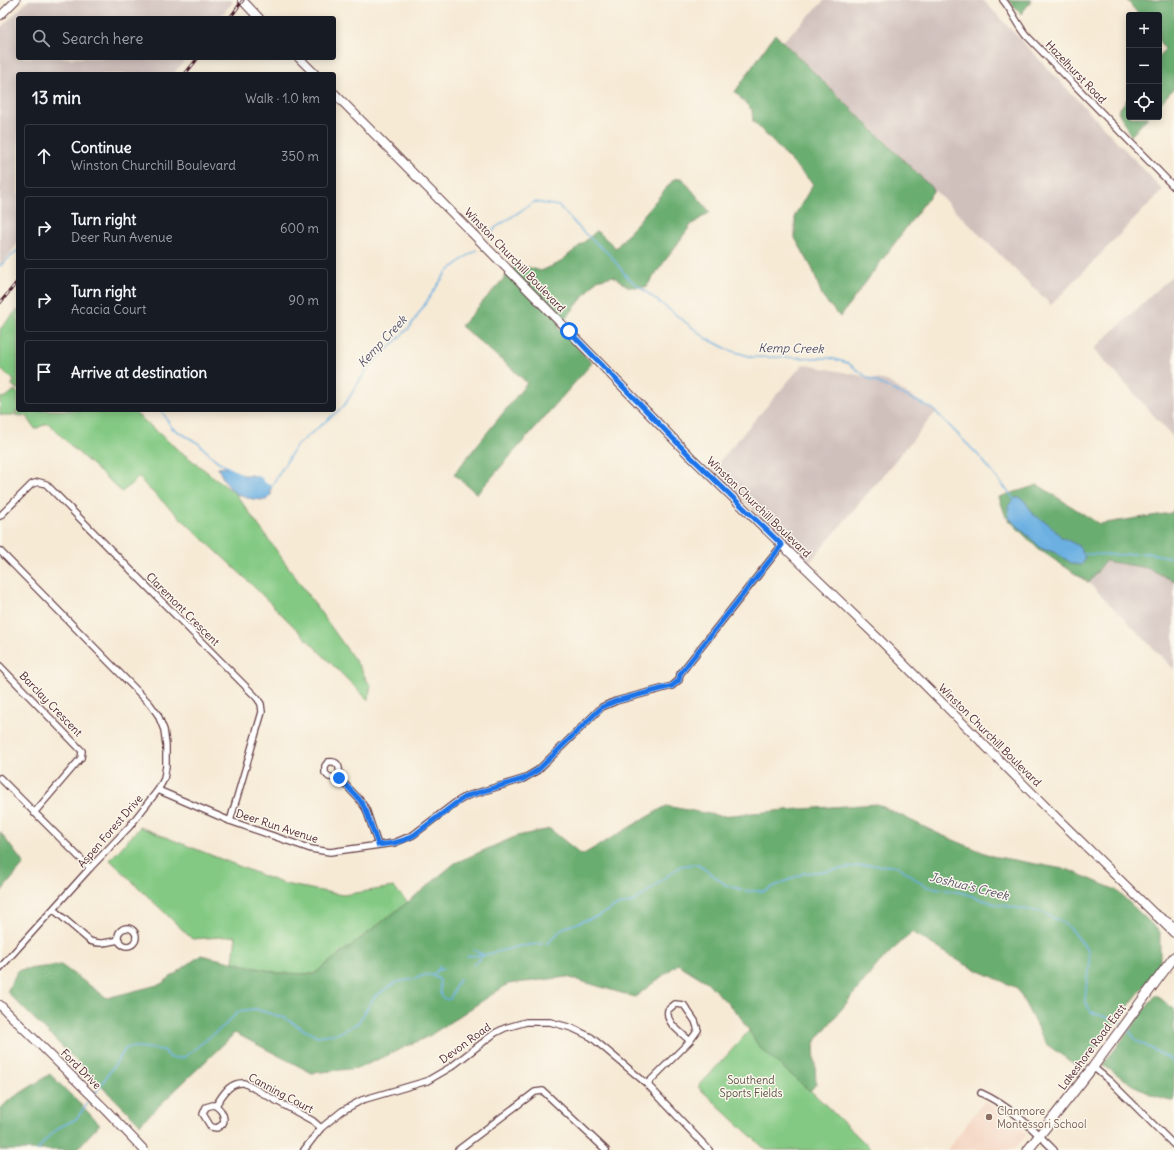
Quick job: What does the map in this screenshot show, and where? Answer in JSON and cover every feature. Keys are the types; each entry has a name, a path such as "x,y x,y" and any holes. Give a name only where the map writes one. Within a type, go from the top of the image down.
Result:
{"main road":[{"path":"242,0 258,16"},
{"path":"301,60 313,72"},
{"name":"Winston Churchill Boulevard","path":"336,95 690,456 879,639 1054,815 1174,932"},
{"path":"1156,915 1174,927"},
{"name":"Lakeshore Road East","path":"1028,1150 1093,1067 1174,956"},
{"name":"Ford Drive","path":"0,1005 52,1055 144,1150"}],"street":[{"path":"0,16 16,0"},
{"name":"Hazelhurst Road","path":"1003,0 1027,36 1174,187"},
{"name":"Claremont Crescent","path":"0,516 32,484 39,482 46,484 257,698 261,704 262,712 230,821"},
{"name":"Deer Run Avenue","path":"158,790 230,821 311,849 330,852 394,843 404,840 414,835 467,796 523,779 538,770 602,707 616,701 672,686 679,680 680,674 782,545"},
{"name":"Aspen Forest Drive","path":"0,551 150,704 158,715 164,730 167,756 164,779 158,790 129,827 0,968"},
{"name":"Barclay Crescent","path":"0,666 81,748 82,751 81,758 34,813"},
{"path":"0,778 90,868"},
{"path":"339,778 359,799 366,810 378,845"},
{"path":"54,910 90,941 102,944 119,940"},
{"path":"647,1084 690,1041 698,1030 695,1022 684,1005 675,1004 668,1010 667,1015 669,1022 690,1041"},
{"name":"Devon Road","path":"304,1150 320,1128 342,1111 362,1100 427,1081 451,1067 495,1033 505,1028 526,1022 550,1022 572,1028 591,1037 647,1084 709,1150"},
{"path":"1093,1067 1111,1082 1174,1145"},
{"name":"Canning Court","path":"216,1105 230,1086 234,1083 244,1083 312,1121 320,1128"},
{"path":"458,1150 535,1092 543,1090 606,1150"},
{"path":"981,1093 1004,1105 1040,1135 1054,1150"}],"shaded area":[{"path":"29,0 231,0 233,2 221,16 16,16 16,60 185,60 175,72 16,72 16,246 0,267 0,28"},
{"path":"825,0 983,0 1163,190 1051,305 783,41"},
{"path":"1174,274 1174,438 1094,349"},
{"path":"803,364 887,381 936,412 809,563 712,470"},
{"path":"1105,561 1147,568 1174,581 1174,669 1089,583"},
{"name":"Clanmore Montessori School","path":"985,1100 1027,1134 1014,1150 947,1150"}],"green space":[{"path":"1008,0 1032,0 1021,14"},
{"path":"1127,0 1174,0 1174,88 1162,102 1162,53 1165,49 1162,45 1162,12 1137,12"},
{"path":"775,34 934,190 840,317 823,298 812,268 795,238 795,215 813,184 753,121 752,110 735,92"},
{"path":"1126,101 1126,120 1145,120 1131,136 1118,111"},
{"path":"682,178 710,212 691,225 646,287 629,287 613,276 597,280 558,328 592,363 477,494 454,474 527,383 461,326 517,264 541,271 559,263 597,231 616,248 674,179"},
{"path":"16,311 16,388 12,385 14,380 0,369 0,329"},
{"path":"15,390 16,391 16,411 13,415 0,415 0,398 6,397"},
{"path":"17,412 134,412 177,449 236,494 359,666 371,685 368,700 243,576 145,485 139,477 122,492 48,423 35,429 27,416 15,415"},
{"path":"1038,485 1099,524 1171,513 1174,509 1174,581 1147,568 1105,561 1089,583 1037,548 1006,517 999,497"},
{"path":"877,804 939,834 992,856 1069,870 1116,890 1160,932 1160,966 1093,1051 1081,1069 1046,1044 1017,988 964,964 912,932 879,963 814,1043 816,1084 810,1091 760,1048 739,1015 707,982 678,964 635,997 567,977 508,984 429,1036 359,1068 312,1073 235,1033 140,1124 7,992 18,970 61,965 107,998 161,984 201,955 278,973 314,974 408,902 455,863 517,836 550,829 582,855 666,806 720,816"},
{"path":"140,827 284,884 343,895 393,887 408,902 314,974 278,973 233,962 236,936 192,939 110,860"},
{"path":"0,832 24,864 0,893"},
{"path":"1156,995 1174,1009 1174,1101 1166,1100 1147,1093 1103,1065"},
{"name":"Southend Sports Fields","path":"749,1031 872,1150 766,1150 698,1087"},
{"path":"50,1074 100,1124 76,1150 0,1150 0,1109 8,1101"}],"water":[{"path":"227,467 243,475 251,475 261,478 263,482 271,487 271,495 266,500 249,498 236,493 227,484 218,468"},
{"path":"1018,497 1024,500 1034,515 1049,524 1061,537 1079,546 1085,558 1082,565 1073,564 1054,552 1042,549 1009,518 1008,506"}],"waterway":[{"name":"Kemp Creek","path":"489,238 495,228 534,202 559,206 583,232 609,254 628,278 706,338 729,350 752,357 830,358 848,363 868,378 933,409 980,457 1014,499"},
{"name":"Kemp Creek","path":"256,477 261,478 263,482 271,487 296,446 344,406 367,369 410,327 446,273 476,250"},
{"name":"Kemp Creek","path":"0,266 16,252"},
{"name":"Kemp Creek","path":"162,412 172,428 198,443 216,460 242,475"},
{"name":"Kemp Creek","path":"1083,554 1118,555 1147,553 1174,558"},
{"name":"Joshua's Creek","path":"473,965 484,955 520,946 548,943 563,928 598,916 618,905 631,903 681,866 696,864 726,885 746,891 764,891 804,873 865,865 898,866 925,886 963,893 995,904 1041,912 1060,921 1071,929 1088,950 1090,967 1087,977 1085,1001 1091,1012 1122,1023"},
{"path":"473,950 484,955"},
{"path":"467,956 484,955"},
{"path":"432,975 440,966"},
{"path":"438,970 443,969"},
{"name":"Joshua's Creek","path":"94,1095 126,1048 138,1047 163,1050 171,1058 183,1058 225,1025 239,1011 255,1009 285,1018 304,1030 318,1036 339,1033 358,1023 375,996 397,982 415,979 424,975 432,975 440,980 440,994 443,998 450,999 456,984 460,979"},
{"name":"Joshua's Creek","path":"1126,1027 1137,1041 1170,1059 1174,1064"},
{"name":"Joshua's Creek","path":"38,1150 46,1139 60,1127 76,1119 90,1100"}],"railway":[{"path":"231,16 243,0"},
{"path":"187,72 196,60"},
{"path":"0,303 16,283"}],"place":[{"name":"Clanmore Montessori School","path":"989,1117"}],"route":[{"path":"339,778 359,799 366,810 378,845 394,843 414,835 467,796 523,779 538,770 590,717 602,707 616,701 672,686 679,680 680,674 782,545 690,456 569,331"}]}
